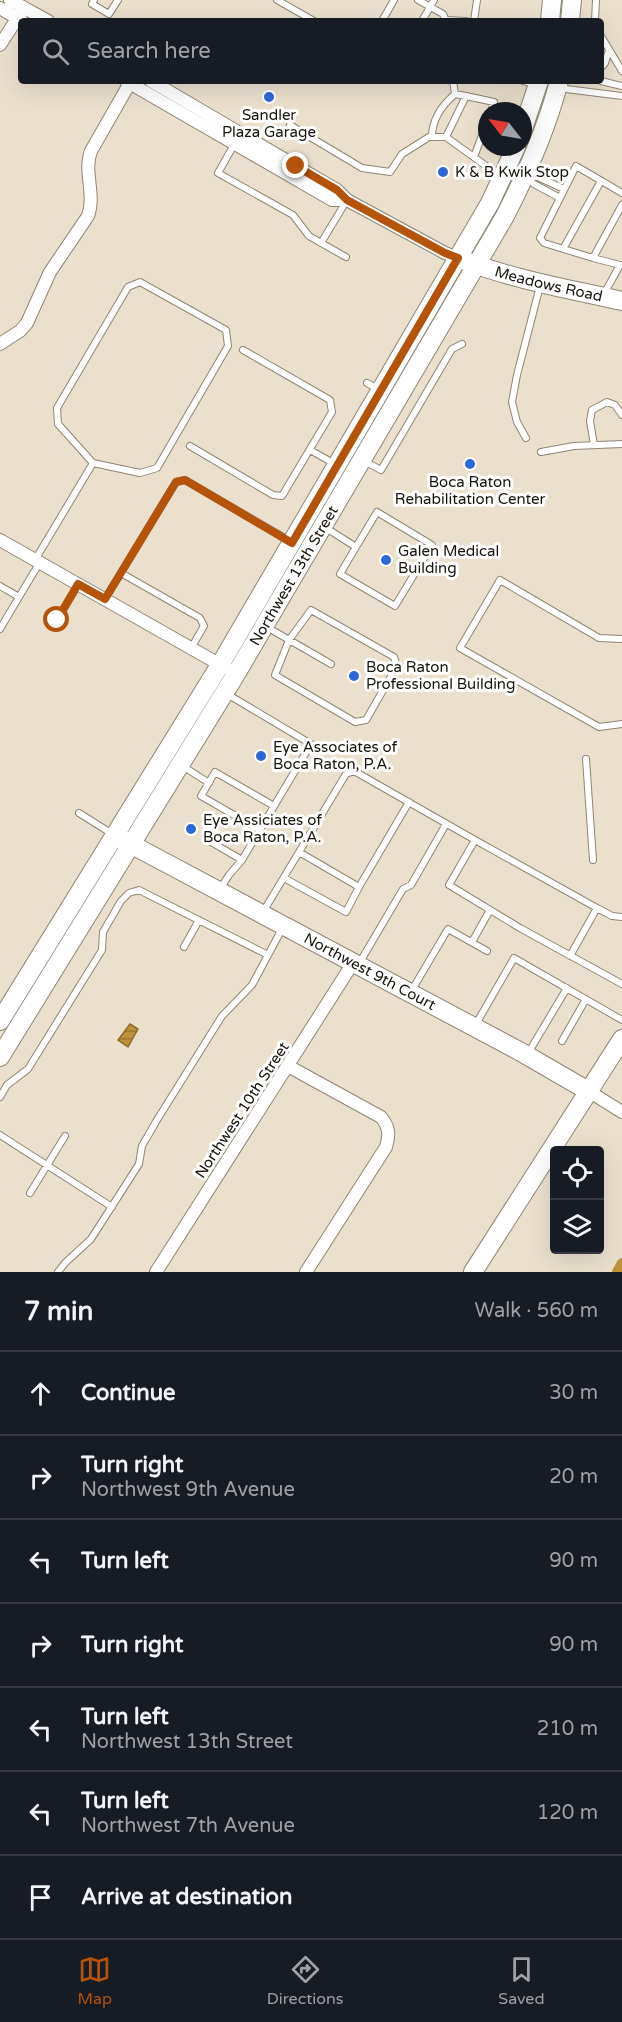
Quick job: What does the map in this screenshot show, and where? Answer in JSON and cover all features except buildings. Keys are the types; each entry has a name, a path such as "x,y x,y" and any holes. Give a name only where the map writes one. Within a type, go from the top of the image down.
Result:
{"street":[{"path":"10,0 21,15"},
{"path":"550,18 552,0"},
{"path":"570,18 572,0"},
{"path":"0,8 21,15"},
{"path":"0,45 18,19"},
{"path":"0,344 20,331 27,323 50,272 87,216 92,196 88,160 128,84"},
{"path":"133,84 337,190 347,200 458,258"},
{"path":"156,84 238,139"},
{"path":"529,102 533,84"},
{"name":"Northwest 13th Street","path":"0,1021 123,841 180,765 225,693 228,670 264,626 505,216 526,176 558,84"},
{"name":"Northwest 13th Street","path":"0,1056 123,841 228,670 292,543 337,466 374,387 458,258 503,178 512,156"},
{"name":"Meadows Road","path":"458,258 540,283 622,301"},
{"path":"0,540 228,670"},
{"name":"Northwest 9th Court","path":"123,841 527,1055 622,1112"},
{"name":"Northwest 10th Street","path":"156,1272 356,964"},
{"path":"473,1272 622,1039"},
{"path":"288,1066 381,1117 388,1126 390,1137 312,1270"}],"lane":[{"path":"94,0 92,4 110,14 117,0"},
{"path":"277,0 309,18"},
{"path":"384,18 394,0"},
{"path":"418,0 443,14 445,18"},
{"path":"424,18 434,0"},
{"path":"474,18 477,0"},
{"path":"595,18 596,0"},
{"path":"604,41 622,71"},
{"path":"604,64 609,50"},
{"path":"604,82 622,86"},
{"path":"453,84 455,94"},
{"path":"558,84 622,96"},
{"path":"432,137 432,124 445,102 455,94 494,102"},
{"path":"446,137 466,96"},
{"path":"290,125 362,168 390,172 402,154 432,137 446,137 503,178"},
{"path":"238,139 219,173 293,215 309,236 346,257"},
{"path":"474,157 478,146"},
{"path":"603,297 621,263 592,258 543,243 540,238 576,166 622,193"},
{"path":"526,176 537,177 564,189"},
{"path":"526,176 534,184 560,198"},
{"path":"563,249 601,181"},
{"path":"321,243 347,200"},
{"path":"592,258 622,205"},
{"path":"140,282 226,330 228,346 157,468 140,473 93,463 58,424 57,408 128,287 140,282"},
{"path":"526,438 517,422 512,402 540,283"},
{"path":"362,460 381,470 452,349 462,344"},
{"path":"190,446 273,495 282,496 332,412 330,400 243,350"},
{"path":"594,445 590,422 592,410 607,402 615,405 622,415"},
{"path":"541,452 574,446 622,444"},
{"path":"310,450 337,466"},
{"path":"0,629 93,463"},
{"path":"105,599 176,482 185,480 292,543"},
{"path":"377,512 432,545 395,606 340,574 356,547 377,512"},
{"path":"323,526 356,547"},
{"path":"121,573 200,618 204,626 190,648"},
{"path":"622,639 599,638 500,580 460,648 599,727 622,724"},
{"path":"57,620 78,584"},
{"path":"0,586 19,597"},
{"path":"311,610 394,657 397,666 366,720 355,722 274,675 289,640 311,610"},
{"path":"264,626 331,664"},
{"path":"219,892 229,875 242,860 311,744 225,693"},
{"path":"586,759 594,860"},
{"path":"180,765 209,783"},
{"path":"261,915 346,774 354,771 597,908 612,916 622,917"},
{"path":"260,830 201,796 215,772 274,806"},
{"path":"284,878 346,912 408,802"},
{"path":"79,813 123,841"},
{"path":"356,964 403,889 411,885 446,824"},
{"path":"206,839 242,860"},
{"path":"475,840 449,885 622,984"},
{"path":"299,852 359,887"},
{"path":"0,1097 8,1085 28,1069 102,951 104,932 121,901 129,892 139,890 268,955"},
{"path":"570,956 597,908"},
{"path":"472,942 490,910"},
{"path":"184,947 199,920"},
{"path":"58,1272 91,1239 139,1164 142,1146 222,1016 252,985 284,926"},
{"path":"410,993 448,929 487,951"},
{"path":"474,1027 514,958 622,1020"},
{"path":"527,1055 567,988"},
{"path":"562,1041 586,999"},
{"path":"0,1135 111,1207"},
{"path":"30,1193 65,1136"}],"shaded area":[{"path":"130,1024 138,1029 128,1047 118,1040"}],"waterway":[{"path":"617,1272 622,1263"}],"place":[{"name":"Sandler Plaza Garage","path":"269,97"},
{"name":"K & B Kwik Stop","path":"443,172"},
{"name":"Boca Raton Rehabilitation Center","path":"470,464"},
{"name":"Galen Medical Building","path":"386,560"},
{"name":"Boca Raton Professional Building","path":"354,676"},
{"name":"Eye Associates of Boca Raton, P.A.","path":"261,756"},
{"name":"Eye Assiciates of Boca Raton, P.A.","path":"191,829"}],"route":[{"path":"57,620 78,584 105,599 176,482 185,480 292,543 458,258 347,200 337,190 296,166"}]}
